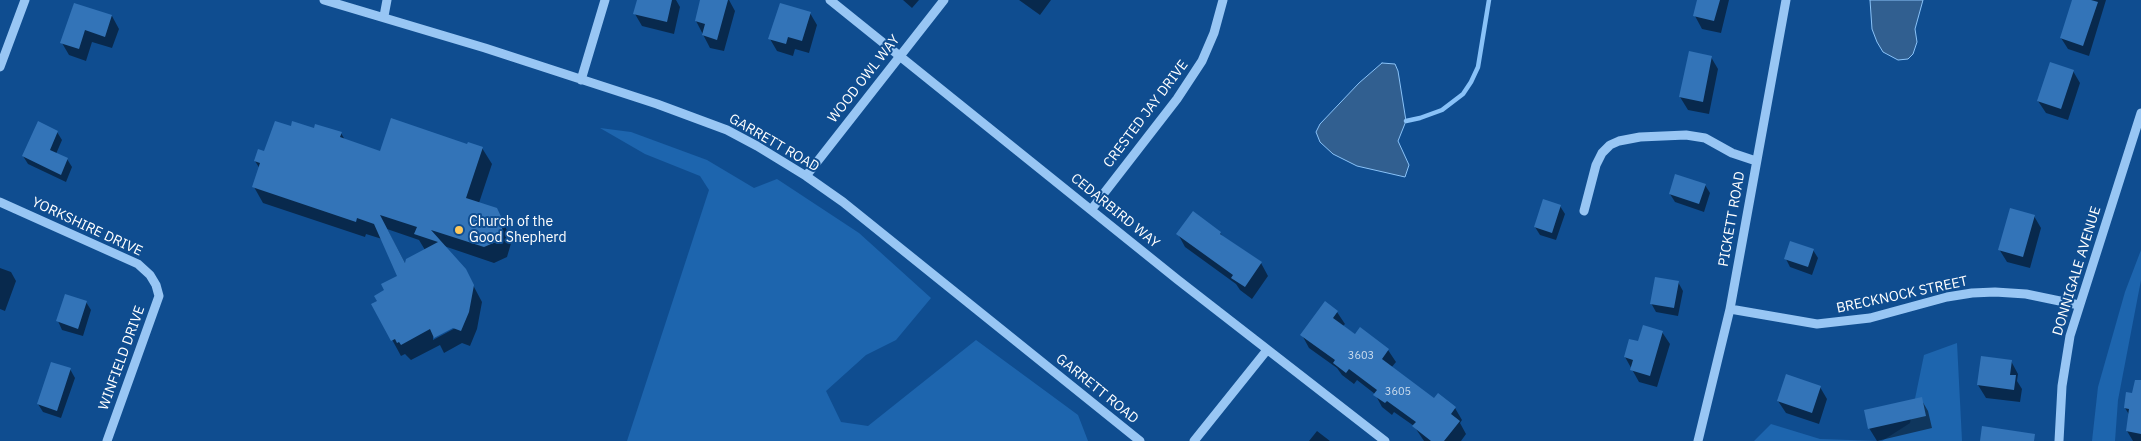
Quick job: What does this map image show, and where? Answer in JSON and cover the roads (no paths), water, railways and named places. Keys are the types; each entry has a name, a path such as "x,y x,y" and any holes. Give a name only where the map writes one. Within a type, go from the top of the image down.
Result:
{"street":[{"path":"0,67 25,0"},
{"name":"GARRETT ROAD","path":"324,0 384,16 582,80 728,130 806,176 844,202 1140,441"},
{"path":"361,10 363,0"},
{"path":"384,16 387,0"},
{"path":"582,80 605,0"},
{"name":"CEDARBIRD WAY","path":"830,0 1267,350 1385,441"},
{"name":"WOOD OWL WAY","path":"806,176 944,0"},
{"name":"CRESTED JAY DRIVE","path":"1091,210 1177,100 1202,61 1214,33 1223,0"},
{"name":"PICKETT ROAD","path":"1698,441 1730,309 1786,0"},
{"name":"DONNIGALE AVENUE","path":"2059,441 2064,364 2079,305 2141,113"},
{"path":"1584,211 1596,165 1602,153 1610,145 1619,141 1640,137 1686,135 1705,138 1732,153 1756,160"},
{"name":"YORKSHIRE DRIVE","path":"0,202 138,264 150,274 156,285"},
{"name":"WINFIELD DRIVE","path":"106,441 159,296 156,285"},
{"name":"BRECKNOCK STREET","path":"1730,309 1817,324 1870,318 1947,297 1972,293 2026,294 2079,305"},
{"path":"1194,441 1267,350"}],"waterway":[{"path":"1406,121 1442,110 1463,94 1478,67 1489,0"}],"place":[{"name":"Church of the Good Shepherd","path":"459,230"}]}
